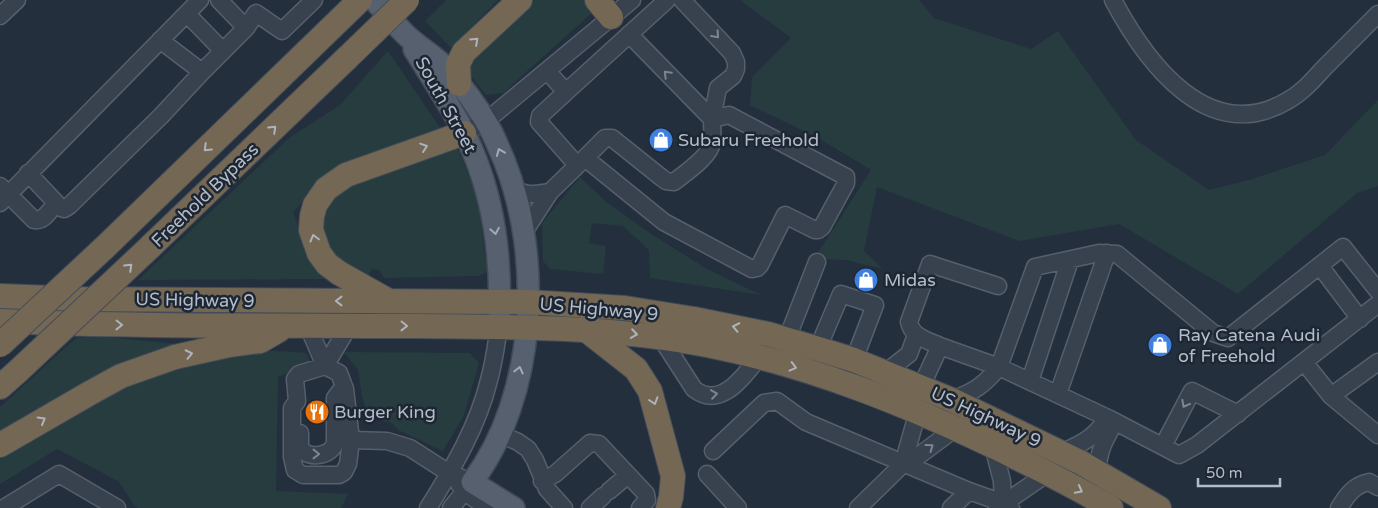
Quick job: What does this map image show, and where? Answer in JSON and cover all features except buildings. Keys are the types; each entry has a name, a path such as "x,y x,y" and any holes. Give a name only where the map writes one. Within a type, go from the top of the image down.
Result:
{"highway":[{"path":"322,29 342,0"},
{"name":"Freehold Bypass","path":"0,345 104,248 239,117 322,29 360,0"},
{"name":"Freehold Bypass","path":"8,379 150,247 407,0"},
{"path":"459,84 458,64 464,52 520,0"},
{"path":"388,301 339,274 327,264 319,253 311,230 315,205 326,189 346,175 464,133"},
{"name":"US Highway 9","path":"0,296 89,299 528,302 625,308 731,326 818,348 854,360 952,400 1098,472 1159,508"},
{"name":"US Highway 9","path":"0,321 97,324 527,327 586,329 708,345 759,357 834,379 918,411 993,446 1111,508"},
{"path":"0,445 121,376 175,357 229,345 260,341 297,326"},
{"path":"586,329 636,369 650,391 673,476 668,508"}],"main road":[{"name":"South Street","path":"374,0 405,34 448,69 486,121 514,188 524,232 528,268 527,327 515,390 500,434 484,464 468,486"},
{"name":"South Street","path":"405,34 464,133 484,184 494,224 500,270 499,327"},
{"path":"468,486 514,508"}],"street":[{"path":"0,16 17,0"},
{"path":"56,204 43,219 38,221 34,220 3,194 28,173 200,0"},
{"path":"219,0 246,28"},
{"path":"28,173 56,204 64,209 69,206 161,116 246,28 256,7 282,32 314,0"},
{"path":"464,133 486,121 547,71 605,12 632,0"},
{"path":"667,0 540,116 539,122 581,162 664,222 752,268 757,268 760,265 785,215 814,230 820,230 847,178 729,115 707,114"},
{"path":"682,0 732,53 736,62 733,76 718,88 707,114"},
{"path":"1113,0 1141,47 1180,89 1210,109 1224,113 1241,114 1257,113 1276,107 1289,100 1304,88 1378,14"},
{"path":"524,232 550,192 605,138 612,138 666,181 674,182 711,148 713,142 707,114 626,36 605,12"},
{"path":"187,14 223,51"},
{"path":"160,40 202,72"},
{"path":"547,71 566,92"},
{"path":"514,188 524,194 534,195 550,192"},
{"path":"952,400 975,390 989,379 999,367 1036,267 1099,253 1117,254 1213,332 1228,338 1343,247 1378,291"},
{"path":"1058,394 1107,253"},
{"path":"1030,381 1070,260"},
{"path":"787,340 817,262"},
{"path":"998,286 930,264 909,322 911,329 916,335 1030,381 1179,454 1198,445 1378,304"},
{"path":"1320,266 1360,319"},
{"path":"818,348 841,294 875,305 854,360"},
{"path":"297,326 325,366 339,373 344,386 352,440 348,464 344,472 339,475 300,474 295,470 292,457 292,408 297,401"},
{"path":"344,386 335,398 336,443 334,448 328,453 307,454 300,448 300,409 297,401 295,378 299,374 325,366 349,326"},
{"path":"428,508 471,432 489,381 499,327"},
{"path":"885,373 909,354 916,335"},
{"path":"661,338 694,389 700,394 708,396 722,393 738,384 759,357"},
{"path":"922,388 940,346"},
{"path":"1304,362 1331,396 1378,435"},
{"path":"1331,396 1378,362"},
{"path":"1163,446 1192,391 1238,414"},
{"path":"713,451 764,403 777,401 806,422 1004,506"},
{"path":"903,464 918,411"},
{"path":"1061,453 1090,439 1112,420"},
{"path":"1098,472 1099,454 1112,420"},
{"path":"858,508 903,464 917,457 956,428"},
{"path":"500,434 528,449 535,460 546,489 564,508"},
{"path":"352,440 387,442 410,448 468,486 487,508"},
{"path":"542,481 556,474 590,443 599,444 648,497 640,508"},
{"path":"993,446 1002,481 1004,506"},
{"path":"4,508 58,474 117,508"},
{"path":"590,508 628,474"},
{"path":"708,474 738,508"},
{"path":"1004,506 1048,474"},
{"path":"1340,508 1350,493 1360,484 1369,482 1378,487"},
{"path":"451,508 468,486"},
{"path":"951,508 969,491"}],"green space":[{"path":"446,0 498,0 451,48 425,21"},
{"path":"528,0 586,0 594,11 503,93 486,95 467,71 473,54"},
{"path":"740,0 919,0 934,18 1031,49 1058,31 1136,140 1209,190 1249,180 1325,155 1378,100 1378,186 1357,193 1238,294 1119,224 1019,241 877,187 864,251 883,269 846,260 814,259 871,170 820,139 750,105 752,77 791,38"},
{"path":"388,51 443,132 333,168 293,212 304,242 326,279 138,280 289,138 340,105"},
{"path":"453,146 459,151 479,203 487,272 479,276 384,278 380,271 372,268 368,277 339,265 321,247 316,220 329,193"},
{"path":"580,177 605,201 653,235 707,269 761,295 650,278 649,250 623,226 592,223 589,243 606,246 603,274 550,269 543,261 542,223"},
{"path":"96,336 177,344 0,434 0,407 76,338"},
{"path":"227,351 306,353 311,363 278,377 276,491 348,494 341,508 138,508 118,481 57,449 0,484 0,452 147,371"},
{"path":"344,352 470,353 479,363 464,415 443,451 398,430 392,423 369,418 362,396 358,370"}],"place":[{"name":"Subaru Freehold","path":"661,140"},
{"name":"Midas","path":"866,280"},
{"name":"Ray Catena Audi of Freehold","path":"1160,345"},
{"name":"Burger King","path":"317,412"}]}
